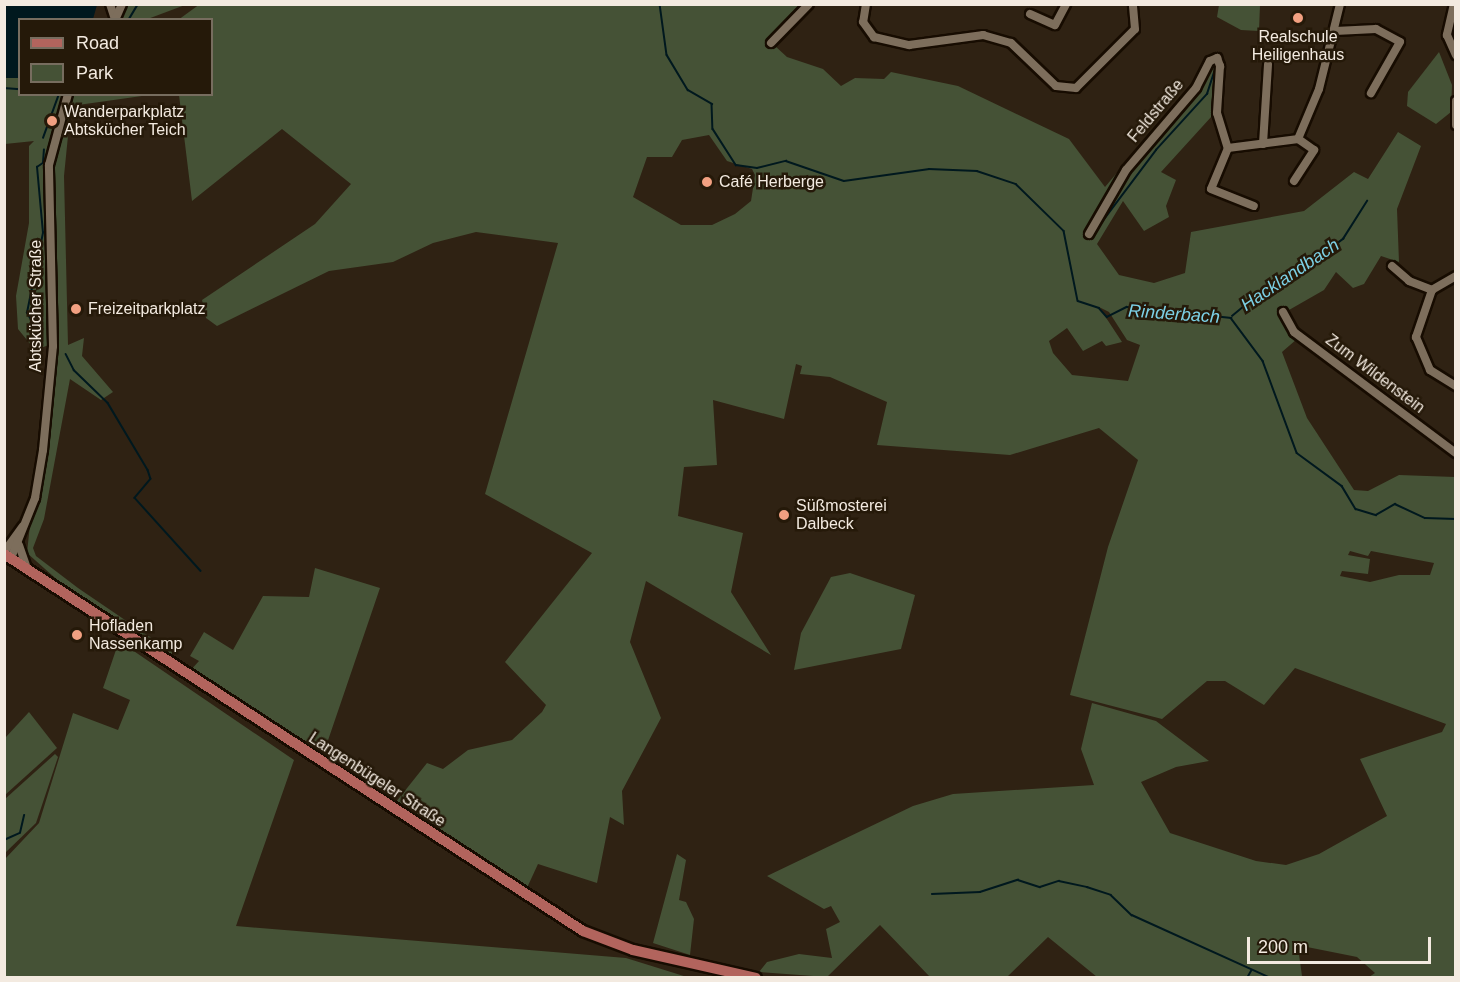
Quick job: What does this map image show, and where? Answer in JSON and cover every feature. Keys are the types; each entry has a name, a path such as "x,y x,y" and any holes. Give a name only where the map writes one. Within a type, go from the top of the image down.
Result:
{"main road":[{"name":"Langenbügeler Straße","path":"7,554 583,931 633,950 756,978"}],"street":[{"path":"116,18 123,4"},
{"path":"771,43 809,4"},
{"path":"866,4 866,32 884,39 930,45 983,34 1011,43 1056,86 1076,88 1135,29 1133,4"},
{"path":"1030,14 1055,25 1066,4"},
{"path":"1254,206 1211,189 1228,148 1298,139 1305,132 1335,31 1340,4"},
{"path":"1454,4 1447,35 1455,55"},
{"path":"1335,31 1376,29 1400,42 1371,93"},
{"name":"Feldstraße","path":"1089,234 1126,170 1217,58 1217,112 1228,148"},
{"path":"1263,144 1268,64"},
{"name":"Abtskücher Straße","path":"7,554 19,545 40,475 53,346 49,165 67,96"},
{"path":"1455,101 1455,125"},
{"path":"1294,181 1314,150 1298,139"},
{"path":"1392,266 1409,282 1432,290"},
{"path":"1455,276 1432,290 1416,337 1430,370 1455,386"},
{"name":"Zum Wildenstein","path":"1283,312 1294,332 1455,453"},
{"name":"Abtskücher Straße","path":"7,554 28,518"},
{"path":"19,545 27,568"}],"green space":[{"path":"200,4 799,5 774,45 787,57 823,69 841,86 855,78 884,79 891,72 958,86 1069,139 1105,187 1211,61 1218,67 1212,116 1161,172 1176,180 1166,206 1169,217 1144,231 1123,201 1097,244 1119,275 1154,283 1185,273 1191,232 1304,211 1354,172 1368,179 1398,132 1421,146 1397,209 1399,262 1381,256 1364,284 1353,288 1336,272 1324,290 1282,314 1297,339 1282,352 1307,418 1354,490 1368,491 1399,475 1455,477 1455,977 1369,977 1375,973 1357,957 1302,946 1298,947 1302,976 1308,977 1097,977 1048,937 1007,977 930,977 880,925 827,977 759,972 767,962 799,954 832,958 826,929 840,922 831,906 824,909 767,876 913,806 953,794 1094,785 1081,749 1092,703 1156,721 1209,761 1176,767 1141,782 1170,833 1256,861 1286,865 1319,854 1387,816 1360,759 1442,732 1446,724 1295,668 1264,705 1225,681 1207,681 1162,719 1070,695 1108,547 1138,460 1099,428 1010,455 877,445 887,402 830,377 800,374 802,366 796,364 784,419 713,400 717,465 684,467 678,516 743,533 731,592 771,655 646,581 630,642 661,718 622,791 624,825 610,817 597,883 538,864 526,890 396,802 427,763 443,769 468,750 512,740 542,712 546,705 505,662 592,553 485,494 558,243 476,232 433,243 393,262 329,271 217,326 206,318 202,300 315,224 351,184 282,129 192,201 179,96 213,96 213,18 181,18","holes":["709,135 727,161 752,169 755,175 751,201 735,214 712,225 681,225 633,197 647,157 672,157 682,140","1099,307 1109,312 1127,340 1140,345 1128,381 1072,375 1053,353 1049,341 1067,328 1083,351 1102,341 1106,346 1122,342","1350,551 1368,556 1371,551 1434,563 1430,575 1399,575 1370,582 1340,576 1342,571 1368,574 1370,559 1348,555"]},
{"path":"112,5 185,5 150,18 120,18"},
{"path":"1219,5 1260,5 1259,31 1241,30 1217,17"},
{"path":"1439,52 1452,85 1451,112 1436,124 1407,106 1408,92"},
{"path":"5,78 18,78 18,96 142,96 71,106 64,176 68,345 84,338 82,356 113,392 101,400 70,379 44,519 33,548 36,556 78,588 172,652 170,660 71,592 27,553 49,345 35,350 18,329 16,296 29,223 29,146 34,141 5,144"},
{"path":"315,568 380,588 323,755 189,672 199,661 190,656 204,632 233,650 263,596 309,597"},
{"path":"850,573 915,595 901,649 794,670 801,633 831,577"},
{"path":"119,641 294,760 236,926 626,958 687,977 5,977 5,859 39,823 73,713 118,730 130,700 103,688"},
{"path":"29,712 57,748 5,795 5,738"},
{"path":"55,754 58,757 36,823 5,853 5,799"},
{"path":"677,854 686,860 679,900 686,902 694,919 690,955 653,943"}],"water":[{"path":"5,4 97,4 93,18 18,18 18,78 5,78"}],"waterway":[{"path":"130,18 138,4"},
{"name":"Rinderbach","path":"660,4 667,55 688,90 712,104 713,129 736,165 757,168 786,161 844,181 929,169 977,171 1016,184 1064,231 1078,301 1099,308 1107,317 1127,307 1231,318 1263,361 1297,453 1342,486 1356,509 1376,515 1395,504 1425,518 1456,519"},
{"path":"1099,226 1156,150 1207,94 1214,72"},
{"path":"4,88 18,89"},
{"path":"43,138 58,96"},
{"path":"42,339 27,313 43,233 37,167 43,163 44,150"},
{"name":"Hacklandbach","path":"1232,316 1278,278 1288,280 1343,239 1367,201"},
{"path":"66,354 74,370 108,403 148,470 151,479 135,498 201,571"},
{"path":"4,840 20,833 24,815"},
{"path":"932,894 980,892 1018,880 1040,887 1059,881 1087,887 1111,895 1132,915 1271,978"},
{"path":"1247,978 1251,971"}],"place":[{"name":"Realschule Heiligenhaus","path":"1298,18"},
{"name":"Wanderparkplatz Abtskücher Teich","path":"52,121"},
{"name":"Café Herberge","path":"707,182"},
{"name":"Freizeitparkplatz","path":"76,309"},
{"name":"Süßmosterei Dalbeck","path":"784,515"},
{"name":"Hofladen Nassenkamp","path":"77,635"}]}
